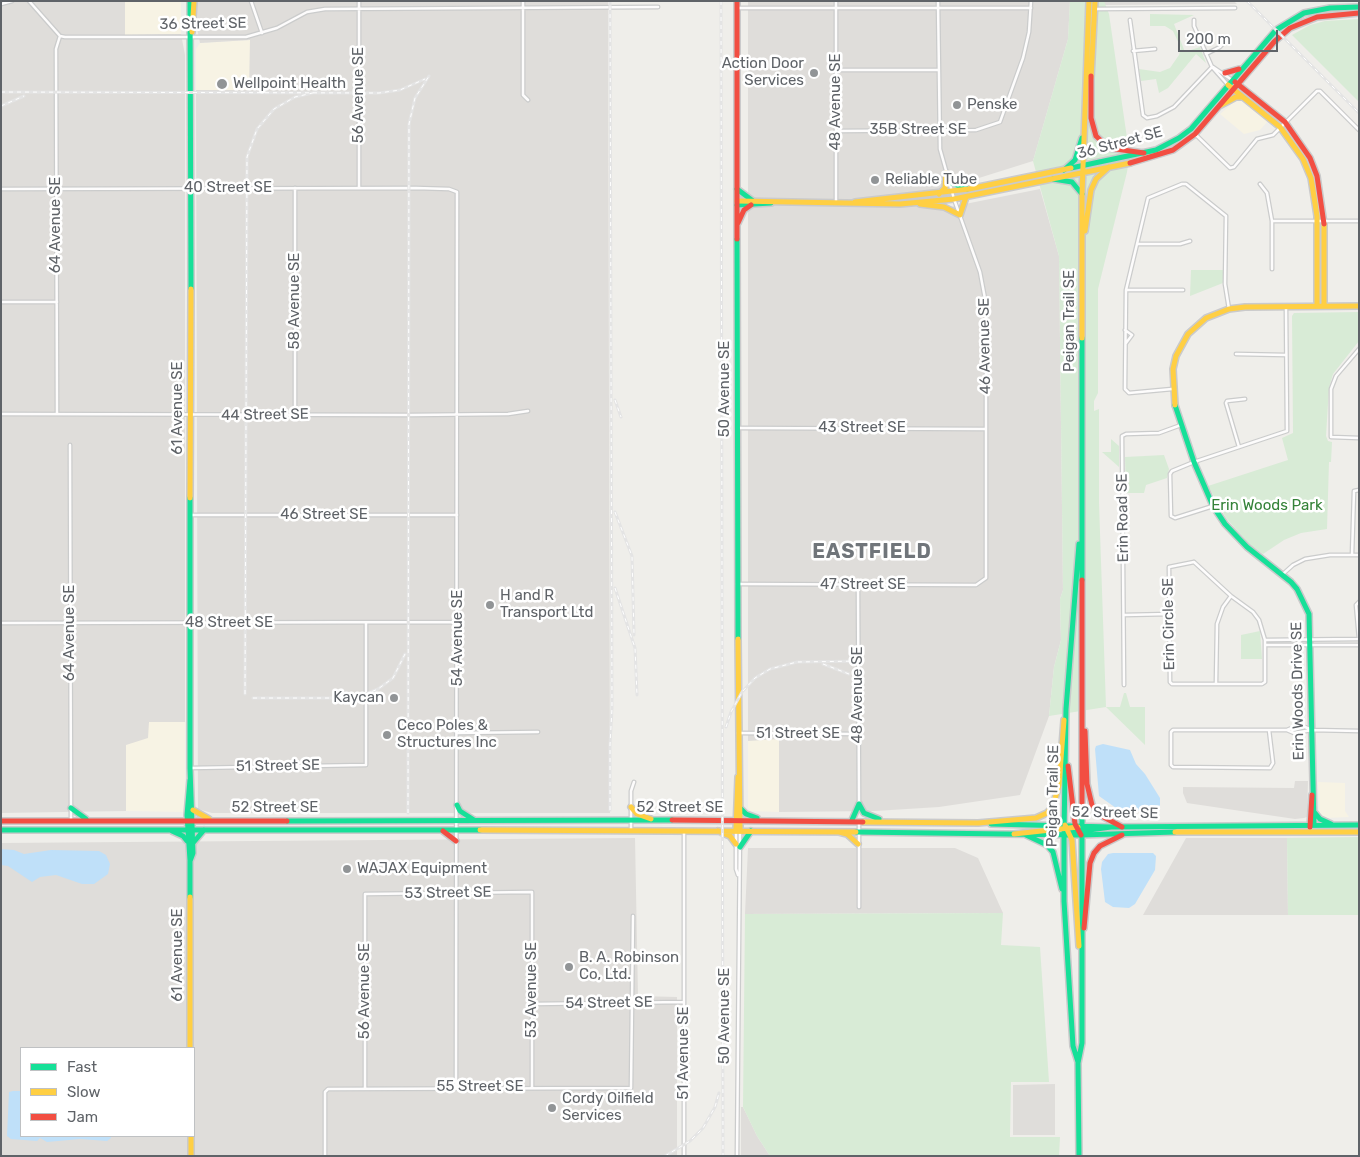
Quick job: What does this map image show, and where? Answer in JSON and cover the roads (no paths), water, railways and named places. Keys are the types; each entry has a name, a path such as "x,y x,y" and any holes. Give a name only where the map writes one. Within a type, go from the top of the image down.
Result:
{"main road":[{"name":"61 Avenue SE","path":"190,1 192,37"},
{"name":"61 Avenue SE","path":"190,1047 190,415 192,37 194,1"},
{"name":"Peigan Trail SE","path":"1085,114 1091,76 1092,9 1089,1"},
{"name":"Peigan Trail SE","path":"1079,1156 1078,1063 1082,1043 1079,829 1083,710 1082,173 1092,9 1095,1"},
{"name":"50 Avenue SE","path":"737,4 738,830"},
{"name":"36 Street SE","path":"1235,82 1241,68 1276,30 1296,17 1330,8 1359,6"},
{"name":"36 Street SE","path":"836,203 952,192 1083,167 1144,153 1179,138 1196,124 1281,35 1297,24 1317,17 1359,13"},
{"path":"1225,73 1241,68"},
{"path":"1091,76 1091,118 1096,136 1109,148 1144,153"},
{"path":"1235,82 1284,122 1310,158 1317,176 1322,197 1317,306"},
{"path":"1230,87 1280,127 1300,153 1311,178 1321,222 1324,306"},
{"name":"36 Street SE","path":"737,203 912,203 966,197 1109,168 1159,156 1184,144 1219,106 1230,87"},
{"path":"1219,106 1236,97 1242,97"},
{"path":"1064,170 1075,160 1084,129"},
{"path":"1083,237 1091,190 1096,179 1109,168"},
{"path":"939,194 945,188 946,173"},
{"path":"1053,179 1072,182 1082,194"},
{"path":"949,182 969,189"},
{"path":"737,189 752,203 744,210 737,225"},
{"path":"912,203 944,206 960,215 966,197"},
{"name":"Erin Woods Drive SE","path":"1312,825 1315,813 1312,795 1312,642 1311,627 1304,601 1297,589 1283,574 1247,547 1225,524 1213,506 1194,462 1181,425 1172,389 1173,369 1176,356 1188,334 1206,318 1229,309 1359,306"},
{"name":"Peigan Trail SE","path":"1078,1063 1073,1046 1064,901 1066,709 1082,529"},
{"path":"978,823 1036,818 1047,813 1053,806 1059,785 1066,709"},
{"path":"1083,710 1088,796 1099,814 1122,826"},
{"path":"1014,834 1019,832 1079,829 1066,761"},
{"name":"50 Avenue SE","path":"738,776 740,807 738,820"},
{"name":"61 Avenue SE","path":"190,778 193,810 190,820"},
{"name":"Erin Woods Drive SE","path":"1312,795 1310,799 1312,831"},
{"path":"852,820 859,804"},
{"path":"859,804 864,813 883,820"},
{"path":"457,805 464,814 476,820"},
{"path":"631,807 637,814 653,820"},
{"path":"740,807 746,814 762,820"},
{"path":"70,808 88,820"},
{"path":"193,810 211,820"},
{"path":"1315,813 1320,819 1332,825"},
{"name":"52 Street SE","path":"1,821 883,820 978,823 1066,831"},
{"name":"52 Street SE","path":"1,830 835,830 1026,835 1122,826 1359,825"},
{"name":"52 Street SE","path":"1079,829 1122,835 1312,831 1359,832"},
{"path":"170,830 184,836 190,842 204,830"},
{"path":"441,830 450,834 456,841"},
{"path":"716,830 730,836 738,846 752,830"},
{"path":"835,830 847,834 858,844"},
{"path":"1066,831 1072,840 1078,938 1081,952"},
{"path":"1026,835 1047,845 1053,852 1057,862 1064,901"},
{"path":"1081,936 1090,863 1100,846 1122,835"},
{"path":"191,1137 191,1156"}],"street":[{"path":"1,4 12,1"},
{"path":"29,1 60,36"},
{"path":"251,1 262,33"},
{"name":"56 Avenue SE","path":"359,1 359,188"},
{"path":"523,1 523,95 528,100"},
{"name":"48 Avenue SE","path":"836,1 836,203"},
{"name":"46 Avenue SE","path":"938,1 940,150 954,199 980,272 986,304 986,578"},
{"path":"737,4 836,7 1031,8 1031,1"},
{"name":"36 Street SE","path":"60,36 246,37 262,33 307,12 325,9 523,10 658,7"},
{"name":"35B Street SE","path":"836,131 976,130 1000,122 1023,58 1029,32 1031,8"},
{"path":"1092,9 1236,8"},
{"path":"1130,20 1143,115 1147,118 1157,116 1174,107 1212,66"},
{"path":"1194,20 1194,26 1212,66 1230,87"},
{"name":"64 Avenue SE","path":"57,414 56,49 60,36"},
{"path":"1206,54 1220,47 1225,41"},
{"path":"1133,50 1155,49"},
{"path":"1212,66 1225,73 1235,82"},
{"path":"836,70 939,70"},
{"path":"1195,134 1230,168 1234,167 1257,139 1267,138 1317,91 1320,91 1359,130"},
{"path":"1172,389 1128,393 1125,389 1126,290 1148,198 1186,184 1226,216 1225,284 1229,309"},
{"path":"1260,184 1267,192 1272,221 1272,269"},
{"name":"58 Avenue SE","path":"295,188 295,414"},
{"name":"40 Street SE","path":"1,189 359,188 455,190"},
{"name":"54 Avenue SE","path":"455,190 458,198 456,1087"},
{"path":"1272,221 1359,221"},
{"path":"1138,244 1180,244 1190,242"},
{"path":"1126,290 1183,290"},
{"path":"1,302 56,302"},
{"path":"1213,506 1176,518 1171,516 1170,474 1172,471 1194,462 1287,431 1286,307"},
{"path":"1125,330 1132,335 1125,344"},
{"path":"1359,349 1336,376 1331,389 1331,438 1359,438"},
{"path":"1236,354 1286,355"},
{"path":"1239,447 1226,403 1227,401 1245,400"},
{"name":"44 Street SE","path":"1,414 457,415 508,414 528,411"},
{"name":"Erin Road SE","path":"1124,615 1122,436 1126,434 1159,433 1181,425"},
{"name":"43 Street SE","path":"738,428 986,429"},
{"name":"64 Avenue SE","path":"70,445 71,821"},
{"path":"1352,555 1354,492 1359,490"},
{"name":"46 Street SE","path":"191,515 458,515"},
{"path":"1283,574 1293,565 1305,559 1330,555 1359,555"},
{"name":"Erin Circle SE","path":"1194,562 1231,596 1253,612 1259,620 1265,645 1265,682 1262,684 1172,684 1170,682 1170,614 1169,567 1171,565 1194,562"},
{"name":"47 Street SE","path":"738,584 976,585 986,578"},
{"name":"48 Avenue SE","path":"858,585 859,804"},
{"path":"1216,684 1217,624 1223,607 1231,596"},
{"path":"1265,645 1359,639 1356,605 1359,602"},
{"path":"1124,685 1124,615 1170,614"},
{"name":"48 Street SE","path":"1,623 458,622"},
{"name":"51 Street SE","path":"190,768 366,766 366,623"},
{"path":"1264,640 1359,645"},
{"path":"1269,730 1273,764 1270,768 1173,767 1171,765 1171,732 1173,730 1269,730 1287,730 1300,727 1312,730 1359,731"},
{"path":"1287,730 1300,733 1312,730"},
{"path":"458,733 538,732"},
{"name":"51 Street SE","path":"738,733 858,734"},
{"path":"631,830 630,791 634,782"},
{"path":"858,820 859,907"},
{"name":"50 Avenue SE","path":"737,1156 738,830"},
{"name":"50 Avenue SE","path":"738,830 736,869 738,876"},
{"name":"51 Avenue SE","path":"684,831 684,1156"},
{"name":"53 Street SE","path":"365,894 532,892"},
{"name":"53 Avenue SE","path":"532,892 532,1088"},
{"name":"56 Avenue SE","path":"365,894 365,1088"},
{"path":"632,916 632,1002"},
{"name":"55 Street SE","path":"326,1156 325,1092 328,1089 456,1087 632,1088 632,1002"},
{"name":"54 Street SE","path":"533,1004 684,1002"}],"water":[{"path":"1103,744 1130,750 1136,764 1145,774 1160,798 1160,805 1157,809 1127,812 1116,808 1099,796 1095,749 1096,746"},
{"path":"1,849 14,850 24,854 51,850 99,851 106,855 110,864 108,874 94,884 82,884 56,875 40,877 32,882 8,866 1,865"},
{"path":"1153,853 1156,856 1155,870 1135,904 1129,908 1113,907 1105,902 1101,869 1102,862 1108,854"},
{"path":"20,1091 20,1137 111,1138 107,1141 80,1139 47,1142 40,1138 37,1141 11,1139 7,1136 9,1092"}],"railway":[{"path":"610,1 612,708 610,810"},
{"path":"721,1 723,1156"},
{"path":"1247,1 1359,113"},
{"path":"408,813 409,124 415,98 429,76"},
{"path":"1,92 379,93 400,90 425,79"},
{"path":"245,694 247,157 257,129 274,109 295,97 317,92"},
{"path":"1,106 24,96"},
{"path":"615,400 621,417"},
{"path":"615,512 632,556 634,635"},
{"path":"615,588 635,648 637,695"},
{"path":"253,698 331,698 366,694 378,689 393,678 405,654"},
{"path":"726,727 731,712 742,692 755,678 770,669 797,662 863,661"},
{"path":"823,664 849,674"},
{"path":"665,1156 690,1141 703,1128 715,1107 719,1093"}],"place":[{"name":"Action Door Services","path":"814,73"},
{"name":"Wellpoint Health","path":"222,84"},
{"name":"Penske","path":"957,105"},
{"name":"Reliable Tube","path":"875,180"},
{"name":"H and R Transport Ltd","path":"490,605"},
{"name":"Kaycan","path":"394,698"},
{"name":"Ceco Poles & Structures Inc","path":"387,735"},
{"name":"WAJAX Equipment","path":"347,869"},
{"name":"B. A. Robinson Co, Ltd.","path":"569,967"},
{"name":"Cordy Oilfield Services","path":"552,1108"}],"district":[{"name":"EASTFIELD","path":"872,552"}],"park label":[{"name":"Erin Woods Park","path":"1267,506"}]}
